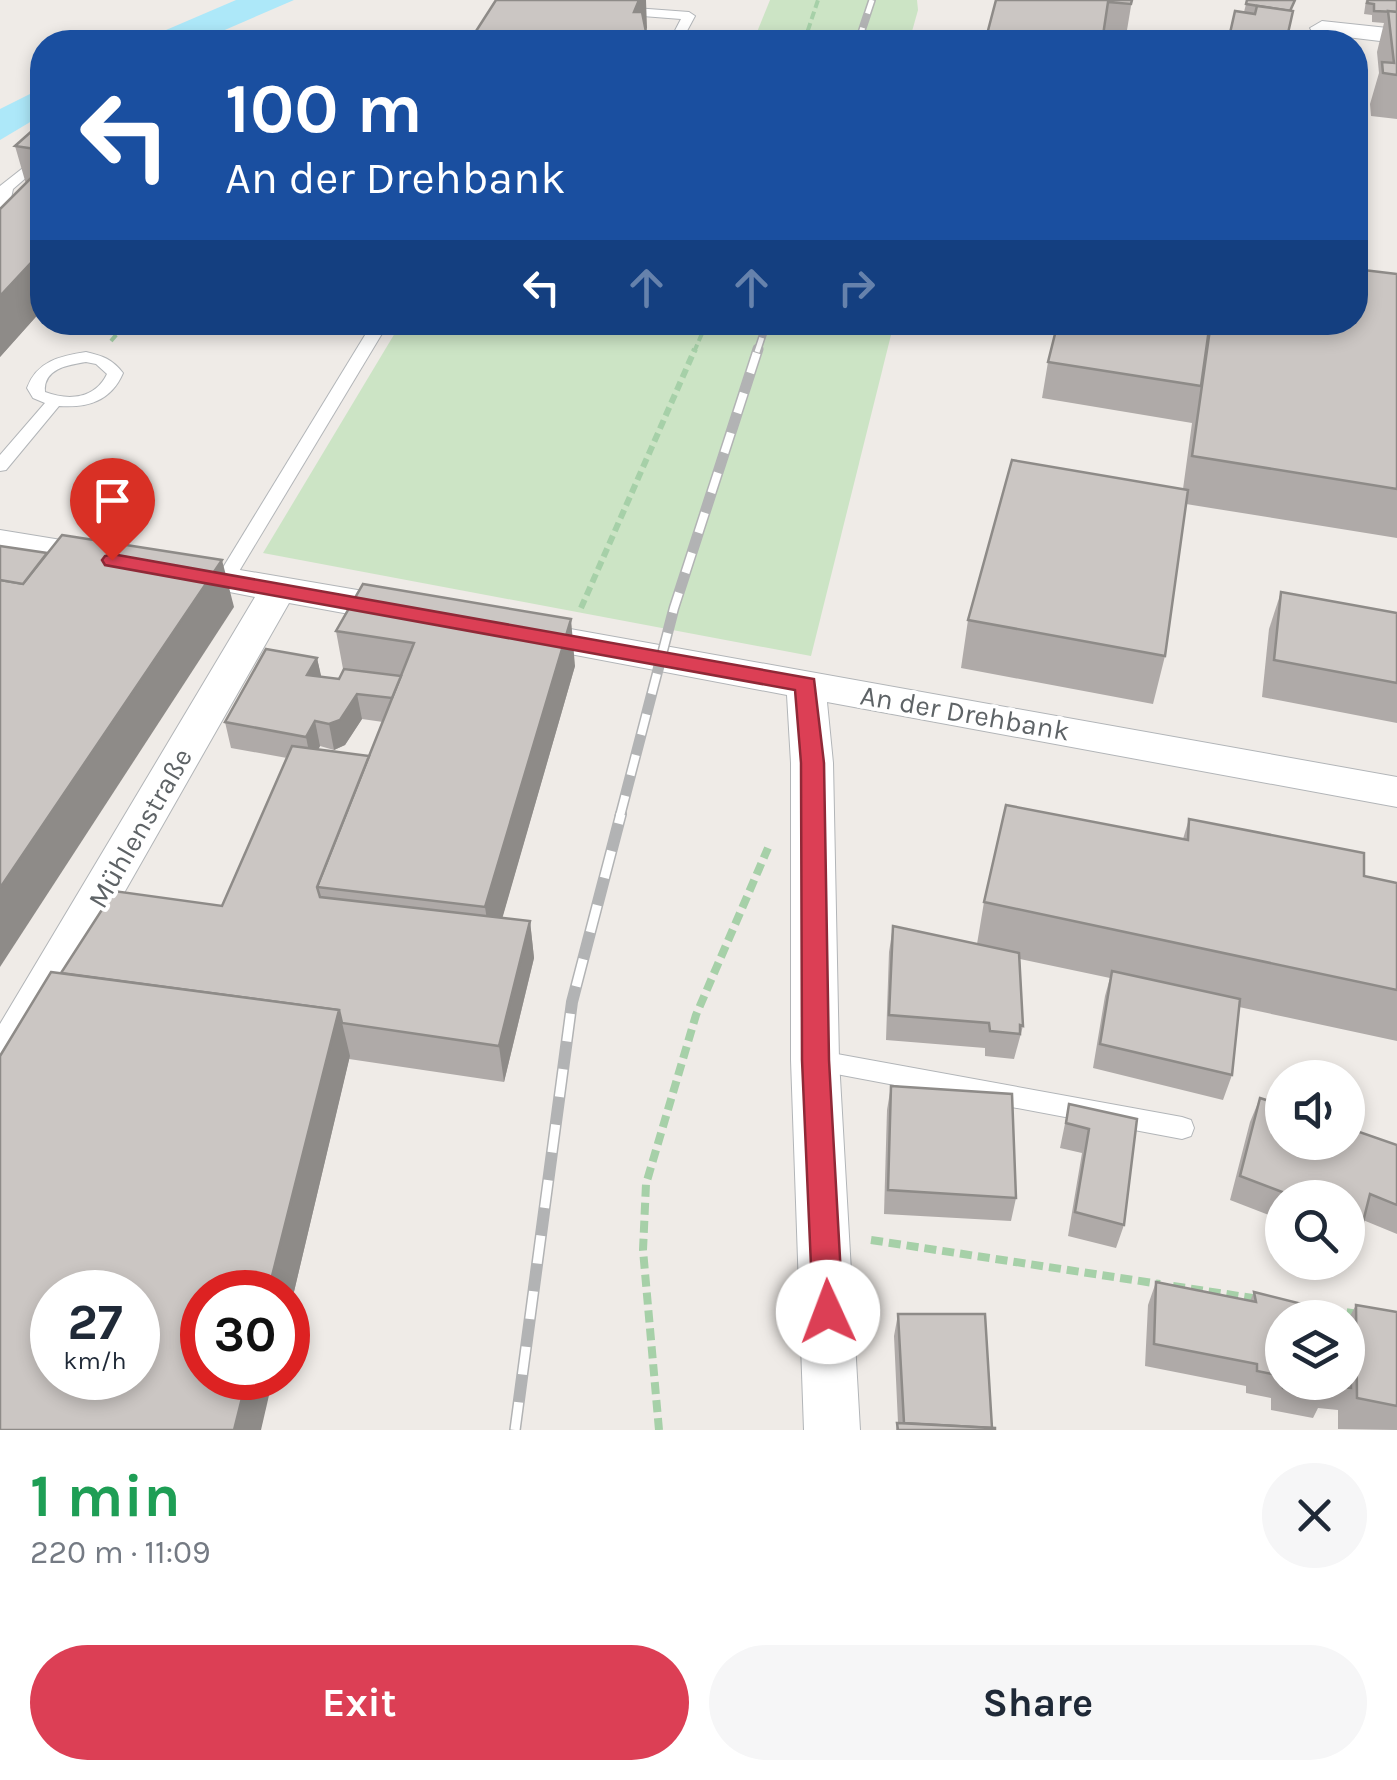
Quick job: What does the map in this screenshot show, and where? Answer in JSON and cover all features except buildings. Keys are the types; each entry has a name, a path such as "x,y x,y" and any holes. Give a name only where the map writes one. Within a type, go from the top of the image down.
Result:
{"street":[{"path":"1323,30 1332,0"},
{"path":"1368,36 1397,36"},
{"name":"An der Drehbank","path":"0,542 279,588 1397,792"},
{"name":"Mühlenstraße","path":"0,1067 279,588"},
{"path":"806,684 812,763 815,1060 826,1233 832,1430"}],"lane":[{"path":"611,10 689,16 681,30"},
{"path":"0,217 6,188 30,167"},
{"path":"225,579 374,335"},
{"path":"0,466 54,402"},
{"path":"815,1060 1182,1128"}],"path":[{"path":"808,30 818,0"},
{"path":"566,641 701,335"},
{"path":"660,1430 660,1395 642,1226 645,1186 684,1046 735,914 769,847"},
{"path":"826,1233 1266,1300"},
{"path":"1365,1315 1377,1317"}],"green space":[{"path":"770,0 917,0 912,30 758,30"},
{"path":"394,335 891,335 811,656 263,553"}],"water":[{"path":"236,0 294,0 225,30 166,30"},
{"path":"30,94 30,122 0,140 0,109"}],"railway":[{"path":"862,30 872,0"},
{"path":"758,349 763,335"},
{"path":"620,816 674,608 758,349"},
{"path":"515,1430 572,1002 621,814"}],"route":[{"path":"112,560 806,684 812,763 815,1060 828,1312"}]}
